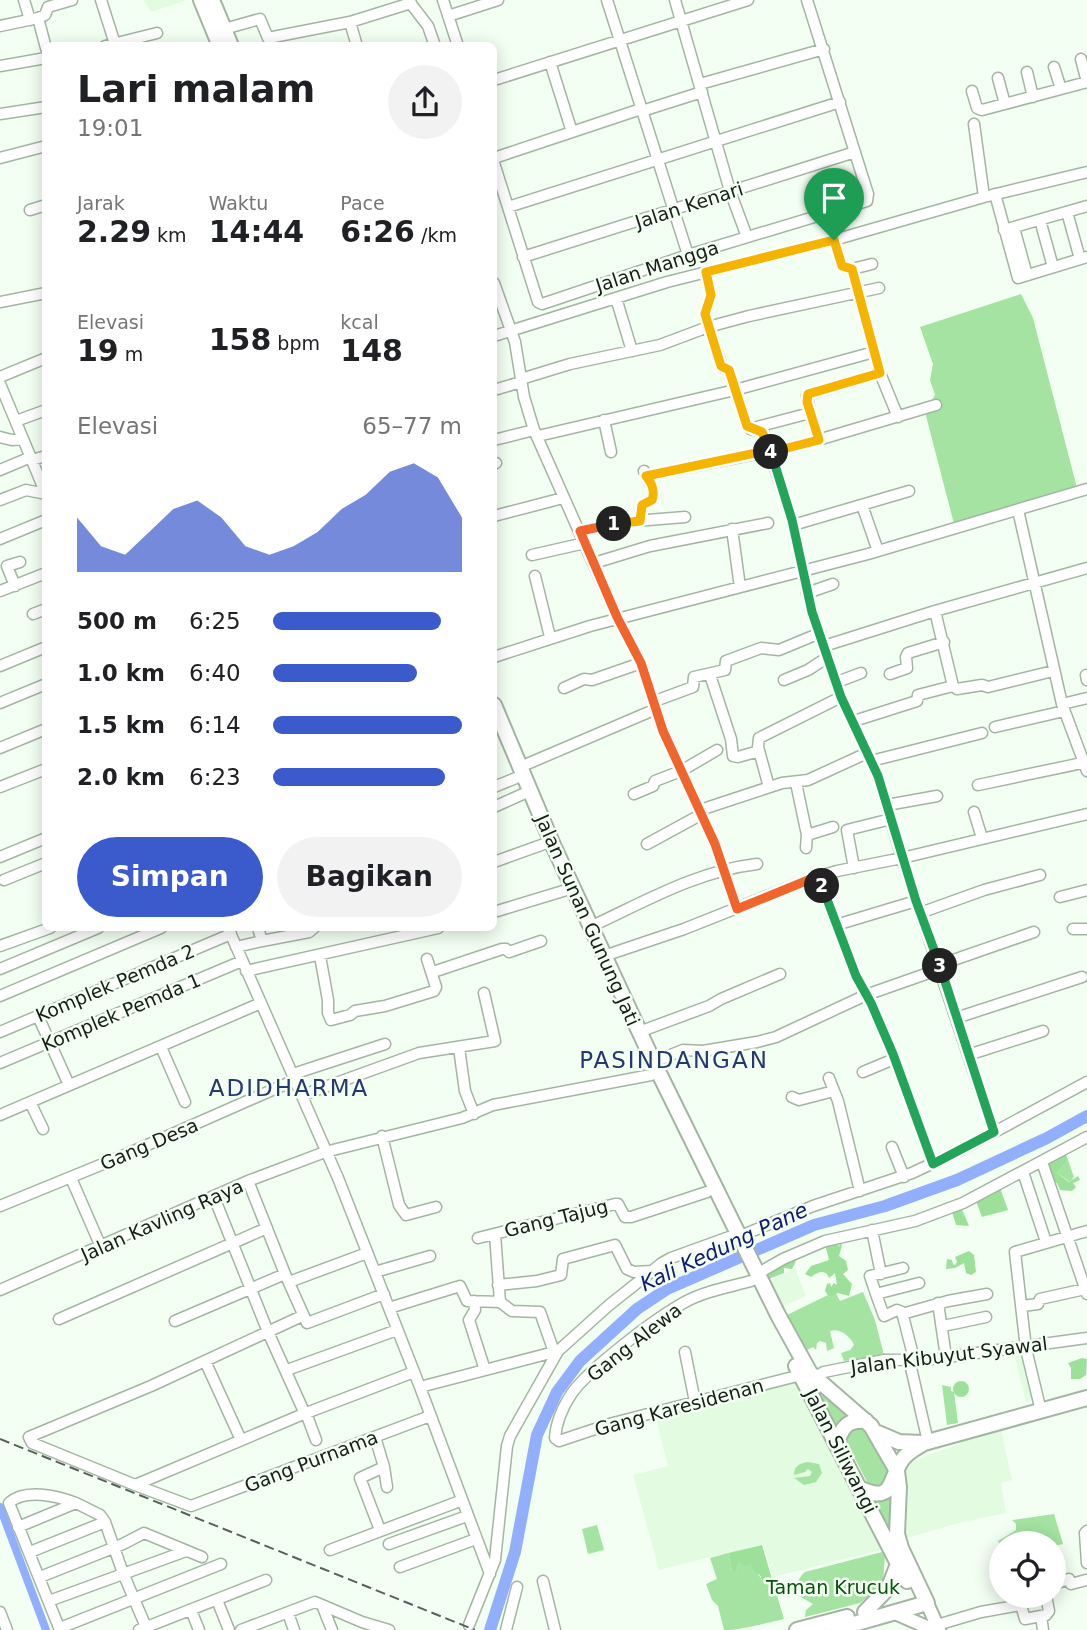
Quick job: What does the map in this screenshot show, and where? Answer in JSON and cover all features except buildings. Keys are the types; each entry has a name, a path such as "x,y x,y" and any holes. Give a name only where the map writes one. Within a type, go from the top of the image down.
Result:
{"highway":[{"path":"201,0 218,42"},
{"path":"212,0 230,42"},
{"name":"Jalan Sunan Gunung Jati","path":"497,714 540,826"},
{"path":"497,735 518,773 523,794 650,1067 735,1239"},
{"name":"Jalan Sunan Gunung Jati","path":"569,889 590,927 639,1032 650,1067"},
{"path":"702,1173 707,1192 735,1239"},
{"name":"Jalan Siliwangi","path":"735,1239 807,1376 837,1443 898,1563 921,1600"},
{"name":"Jalan Siliwangi","path":"807,1376 877,1432 897,1471 900,1487 897,1534 921,1600"},
{"path":"861,1489 877,1493 887,1490 901,1460 926,1443 1087,1398"},
{"path":"837,1443 848,1423 854,1420 866,1422"},
{"path":"877,1432 890,1440 926,1443"},
{"path":"865,1612 889,1587 898,1563"},
{"path":"797,1630 921,1600"},
{"path":"834,1630 895,1613 921,1600"}],"main road":[{"name":"Jalan Siliwangi","path":"921,1600 934,1628"},
{"path":"895,1613 934,1628"}],"street":[{"path":"24,0 44,42"},
{"path":"0,26 34,19 45,15 48,7 72,0"},
{"path":"101,0 109,42"},
{"path":"443,0 457,42"},
{"path":"448,16 498,0"},
{"path":"607,0 688,254"},
{"path":"675,0 730,191 747,237"},
{"path":"497,79 748,0"},
{"path":"807,0 855,152"},
{"path":"225,29 261,19 268,38 350,22 409,1 428,26 434,42"},
{"path":"350,22 356,42"},
{"path":"122,42 157,33"},
{"path":"497,159 701,88 824,50"},
{"path":"0,66 42,59"},
{"path":"972,91 977,108 981,110 1087,82 1081,59"},
{"path":"550,62 572,132"},
{"path":"1054,67 1061,89"},
{"path":"1027,72 1033,97"},
{"path":"998,78 1005,104"},
{"path":"508,207 840,102"},
{"path":"0,114 42,108"},
{"path":"974,124 989,196 1009,229 1018,278 1083,258 1067,212"},
{"path":"0,158 42,147"},
{"name":"Jalan Kenari","path":"523,257 855,152"},
{"name":"Jalan Mangga","path":"497,170 538,302 542,303 688,254 867,201 868,194 855,152"},
{"path":"497,334 706,272 834,240 989,196 1087,174"},
{"path":"30,210 42,206"},
{"path":"1009,229 1087,206"},
{"path":"1040,220 1053,267"},
{"path":"834,240 842,266 852,269 872,264"},
{"path":"852,269 880,373 898,417"},
{"path":"706,272 711,293 705,314 708,327 722,367 729,370 746,423 750,429 762,432 770,450 793,525 807,593 824,646 841,697 854,721 887,805 916,901 994,1132"},
{"path":"497,389 570,364 660,345 708,327 879,288"},
{"path":"497,291 512,331 521,381 536,433 617,618 641,663 663,731 701,812 737,909"},
{"path":"0,302 42,294"},
{"path":"616,298 632,351"},
{"path":"497,440 604,421 735,390 874,352"},
{"path":"0,377 42,360"},
{"path":"819,440 806,398 808,394 880,373"},
{"path":"0,384 3,401 16,421 42,485"},
{"path":"640,521 642,505 652,500 654,495 651,482 645,473 819,440 936,405"},
{"path":"16,421 42,411"},
{"path":"750,429 810,413"},
{"path":"604,421 611,453"},
{"path":"0,437 23,439"},
{"path":"0,470 42,457"},
{"path":"26,490 37,473"},
{"path":"497,655 617,618 802,572 1087,489"},
{"path":"0,500 26,490 42,493"},
{"path":"793,525 909,491"},
{"path":"497,515 563,498"},
{"path":"862,505 878,551"},
{"path":"978,785 1086,765 1083,746 1063,707 1053,671 1018,510"},
{"path":"580,531 685,517"},
{"path":"0,539 42,522"},
{"path":"594,564 650,545 768,523"},
{"path":"732,529 740,587"},
{"path":"532,555 585,543"},
{"path":"15,586 7,566 20,562"},
{"path":"824,646 1087,568"},
{"path":"0,592 42,575"},
{"path":"535,576 550,637"},
{"path":"807,593 833,584"},
{"path":"33,614 42,611"},
{"path":"935,611 953,685 957,689 982,685 988,687 1053,671"},
{"path":"497,785 693,687 694,677 725,670 726,661 761,648 779,650 820,633"},
{"path":"890,674 907,668 908,653 944,642"},
{"path":"0,666 42,649"},
{"path":"784,680 808,670 828,657"},
{"path":"564,688 584,679 592,680 641,663"},
{"path":"836,682 861,673"},
{"path":"710,675 731,739 733,756 759,751"},
{"path":"1086,675 1087,680"},
{"path":"854,721 917,701 918,695 953,685"},
{"path":"0,703 42,686"},
{"path":"769,788 759,751 759,737 841,697"},
{"path":"995,727 1087,698"},
{"path":"0,748 42,731"},
{"path":"647,844 701,812 782,783 796,783 869,757 982,733"},
{"path":"634,794 653,786 654,781 681,771 717,750"},
{"path":"0,788 42,771"},
{"path":"796,783 807,835 806,848"},
{"path":"497,806 523,794"},
{"path":"887,805 937,796"},
{"path":"974,812 982,838"},
{"path":"604,956 737,909 818,876 1087,814"},
{"path":"854,868 848,830 891,818"},
{"path":"807,835 833,827"},
{"path":"0,857 42,840"},
{"path":"497,861 548,846"},
{"path":"590,927 666,890 724,870 757,864"},
{"path":"4,880 42,865"},
{"path":"920,913 993,887 1040,875"},
{"path":"818,876 836,925 894,1059 933,1164"},
{"path":"497,911 569,889"},
{"path":"1060,897 1087,890"},
{"path":"836,925 916,901"},
{"path":"1073,929 1087,929"},
{"path":"0,946 42,931"},
{"path":"0,970 91,931"},
{"path":"0,996 154,931"},
{"path":"229,931 348,1203 490,1574"},
{"name":"Komplek Pemda 2","path":"0,1032 229,931"},
{"path":"259,931 262,940"},
{"path":"236,947 310,931"},
{"name":"Komplek Pemda 1","path":"0,1063 244,966 320,956 425,931"},
{"name":"Jalan Kavling Raya","path":"0,1290 248,1181 325,1152 462,1118 493,1105 650,1067 683,1050 703,1051 766,1040 866,995 1034,932"},
{"path":"433,972 502,949 509,952 541,941"},
{"path":"320,956 331,1020 350,1016 355,1011 385,1006 434,991 436,987 433,972 427,959"},
{"path":"639,1032 709,1006 780,974"},
{"path":"956,1018 1083,977"},
{"path":"303,1095 419,1053 495,1041 484,993"},
{"path":"0,1115 261,1003"},
{"path":"38,1016 69,1086"},
{"path":"968,1055 1042,1031"},
{"name":"Gang Desa","path":"0,1206 71,1178 294,1077 385,1044"},
{"path":"161,1047 185,1101"},
{"path":"459,1048 465,1091 474,1114"},
{"path":"863,1072 894,1059"},
{"path":"830,1079 860,1191"},
{"path":"469,1625 495,1560 507,1446 513,1430 556,1352 608,1306 671,1258 735,1239 813,1206 904,1177 1087,1082"},
{"path":"792,1097 799,1100 834,1091"},
{"path":"30,1102 43,1129"},
{"path":"382,1136 398,1205 406,1215 436,1207"},
{"name":"Gang Alewa","path":"559,1441 555,1438 555,1431 573,1392 641,1332 684,1303 753,1275 825,1241 915,1221 946,1210 1087,1137"},
{"path":"892,1147 904,1177"},
{"path":"1022,1306 1038,1304 1040,1299 1086,1286 1042,1161"},
{"path":"1023,1172 1046,1242"},
{"path":"71,1178 101,1247"},
{"path":"248,1181 306,1323 384,1294"},
{"name":"Gang Tajug","path":"478,1238 617,1203 625,1217 631,1217 707,1192"},
{"path":"214,1197 268,1332 316,1440"},
{"path":"59,1319 267,1228"},
{"path":"872,1230 886,1272 895,1287"},
{"path":"1041,1411 1027,1347 1014,1252 1087,1231"},
{"path":"495,1234 500,1301"},
{"path":"498,1285 537,1281 561,1275 563,1259 611,1246 617,1247 627,1269 634,1272 652,1271"},
{"path":"175,1321 250,1287 367,1253"},
{"path":"375,1272 430,1256"},
{"path":"903,1268 870,1276 884,1316 899,1310 902,1314 926,1443"},
{"path":"876,1294 919,1283"},
{"path":"389,1308 458,1286 461,1287 465,1300 500,1301 512,1311 540,1312 556,1352"},
{"path":"902,1314 938,1303 987,1294"},
{"path":"474,1301 474,1313 469,1319 485,1370"},
{"path":"938,1303 946,1357"},
{"path":"302,1316 151,1386 29,1437 32,1443 135,1485 305,1414 414,1373"},
{"path":"943,1326 986,1317"},
{"path":"287,1370 397,1330"},
{"name":"Jalan Kibuyut Syawal","path":"807,1376 884,1360 946,1357 1087,1338"},
{"path":"420,1387 556,1352"},
{"path":"685,1352 695,1402"},
{"path":"205,1361 241,1440"},
{"name":"Gang Karesidenan","path":"559,1441 612,1423 807,1376"},
{"name":"Gang Purnama","path":"135,1485 191,1506 430,1416"},
{"path":"375,1437 387,1487"},
{"path":"380,1530 360,1477 384,1467"},
{"path":"221,1564 135,1599 60,1629 9,1506 13,1500 34,1495 60,1497 100,1515 135,1599 143,1628 266,1580"},
{"path":"330,1550 460,1501"},
{"path":"18,1528 76,1503"},
{"path":"389,1544 467,1516"},
{"path":"30,1552 105,1522"},
{"path":"1066,1580 1069,1579 1071,1584 1087,1580 1087,1531"},
{"path":"40,1577 145,1533 202,1557"},
{"path":"400,1567 476,1539"},
{"path":"49,1601 186,1551"},
{"path":"543,1581 555,1630"},
{"path":"506,1630 517,1587"},
{"path":"217,1600 229,1630"},
{"path":"241,1630 258,1627 313,1602 363,1626 389,1630"},
{"path":"322,1605 332,1630"},
{"path":"934,1628 981,1612 1021,1605 1025,1619 1041,1616 1049,1612 1048,1608"},
{"path":"191,1611 199,1630"},
{"path":"0,1612 7,1630"},
{"path":"288,1614 294,1630"},
{"path":"1041,1616 1043,1630"}],"shaded area":[{"path":"143,0 187,0 151,12"},
{"path":"795,1268 806,1296 781,1307 768,1281"},
{"path":"1025,1349 1037,1399 1026,1402 1013,1350"},
{"path":"795,1378 884,1549 773,1577 763,1544 659,1570 633,1475 668,1466 656,1419 661,1417 660,1413"},
{"path":"1001,1430 1012,1480 1001,1483 1006,1513 906,1538 906,1471 913,1461 959,1444 959,1441"}],"green space":[{"path":"1021,294 1033,318 1076,484 1075,489 954,524 925,412 935,395 930,380 933,364 920,327"},
{"path":"1066,1154 1068,1160 1057,1173 1069,1182 1078,1176 1080,1180 1073,1183 1076,1187 1072,1191 1060,1190 1057,1183 1054,1184 1047,1163"},
{"path":"1068,1160 1074,1177 1070,1182 1057,1173"},
{"path":"1000,1188 1008,1210 982,1217 976,1201"},
{"path":"961,1207 969,1226 956,1225 952,1212"},
{"path":"837,1241 839,1247 840,1243 842,1245 839,1256 846,1261 848,1270 843,1274 852,1284 849,1296 838,1293 829,1297 825,1291 827,1284 830,1283 831,1287 834,1283 837,1285 835,1273 829,1278 823,1272 811,1277 805,1274 811,1266 829,1260 826,1248 829,1243"},
{"path":"969,1251 974,1255 976,1272 971,1275 966,1273 964,1263 946,1269 947,1259 952,1260 955,1265 955,1257"},
{"path":"792,1258 796,1261 792,1269 784,1268 784,1273 766,1280 763,1273"},
{"path":"863,1292 875,1320 884,1355 844,1361 841,1353 850,1350 854,1345 844,1333 834,1330 830,1331 834,1348 827,1351 826,1343 820,1341 816,1350 813,1347 805,1351 787,1315 828,1295 829,1297 836,1293 840,1301"},
{"path":"1087,1359 1086,1375 1080,1379 1071,1379 1068,1363"},
{"path":"961,1381 969,1389 961,1397 953,1389"},
{"path":"810,1382 851,1415 841,1421 835,1431"},
{"path":"942,1385 951,1387 954,1392 958,1423 947,1425"},
{"path":"855,1429 866,1431 879,1451 889,1474 883,1484 868,1484 846,1441"},
{"path":"807,1462 819,1464 822,1473 816,1482 804,1485 794,1478 810,1476 812,1472 808,1469 794,1475 794,1472 798,1466"},
{"path":"894,1496 893,1539 872,1502"},
{"path":"1054,1514 1059,1531 1014,1531 1016,1524 1012,1520"},
{"path":"597,1525 604,1550 588,1554 582,1529"},
{"path":"762,1545 772,1579 762,1581 760,1575 753,1570 752,1563 746,1566 739,1563 736,1571 732,1571 728,1553"},
{"name":"Taman Krucuk","path":"882,1552 885,1554 883,1583 860,1603 805,1617 806,1610 813,1604 799,1596 797,1586 805,1572"},
{"path":"728,1553 732,1571 736,1571 739,1563 753,1563 762,1581 772,1579 784,1619 724,1630 718,1606 712,1600 706,1584 717,1579 710,1558"}],"waterway":[{"name":"Kali Kedung Pane","path":"490,1630 515,1552 537,1435 557,1392 580,1361 637,1309 667,1289 814,1225 885,1206 957,1180 1087,1116"},
{"path":"0,1507 46,1630"}],"railway":[{"path":"0,1439 475,1630"}],"district":[{"name":"PASINDANGAN","path":"674,1060"},
{"name":"ADIDHARMA","path":"289,1088"}],"route":[{"path":"834,240 706,272 711,295 705,314 721,366 729,370 747,426 762,432 770,450 704,466 646,476 651,482 654,495 652,500 642,505 640,521 580,531 617,617 641,663 663,731 715,844 737,909 818,876 856,976 893,1054 933,1164 994,1132 916,901 878,776 841,697 812,612 792,520 770,450 819,440 806,398 808,394 880,373 852,269 842,266 834,240"}]}
